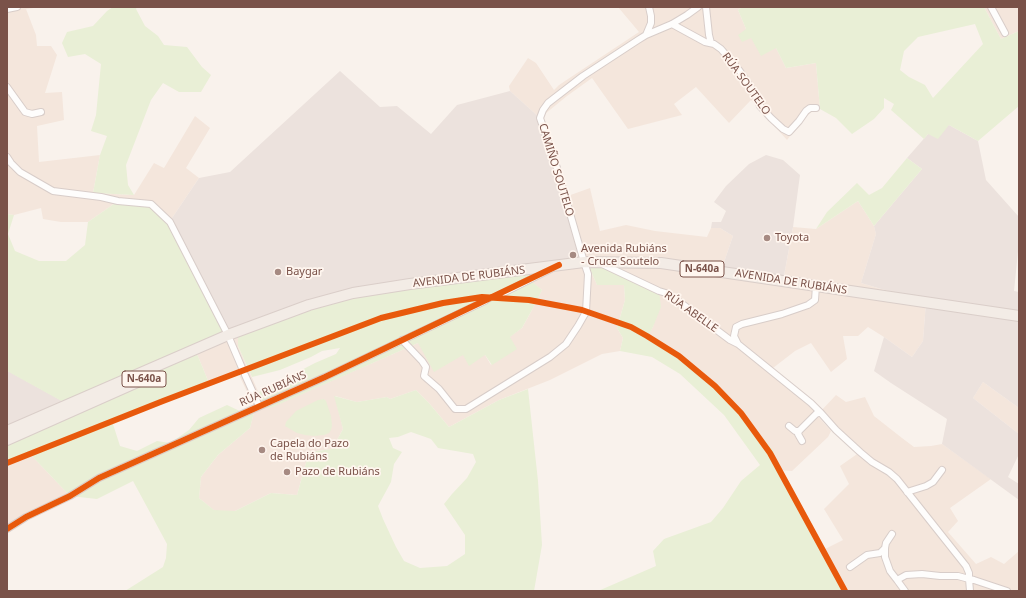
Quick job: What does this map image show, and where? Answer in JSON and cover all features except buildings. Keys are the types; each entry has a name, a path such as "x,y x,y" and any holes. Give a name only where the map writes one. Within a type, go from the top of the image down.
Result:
{"main road":[{"name":"AVENIDA DE RUBIÁNS","path":"229,338 309,305 352,293 410,284 584,262 661,263 1019,316"},
{"name":"N-640a","path":"7,431 229,338"},
{"name":"N-640a","path":"7,440 229,338"}],"street":[{"path":"7,8 17,7"},
{"path":"646,35 651,23 651,16 648,7"},
{"path":"646,35 672,24 698,7"},
{"path":"706,7 711,43"},
{"path":"991,7 1005,33"},
{"name":"RÚA SOUTELO","path":"672,24 705,42 714,44 721,49 739,70 755,94 760,106 783,129 789,132 806,111 810,108 816,108"},
{"name":"CAMIÑO SOUTELO","path":"584,262 557,168 540,118 548,102 583,76 646,35"},
{"path":"7,86 25,112 32,114 41,112"},
{"path":"7,157 20,172 53,191 101,197 118,201 150,204 170,222 229,338 242,368"},
{"path":"402,340 426,367 424,376 439,389 455,409 466,409 550,357 566,344 586,312 588,274 584,262"},
{"name":"RÚA ABELLE","path":"599,262 659,291 669,294 730,340 738,344 811,402 836,430 872,462 889,472 907,492 966,566 969,572 970,591"},
{"path":"499,295 559,265"},
{"name":"RÚA ABELLE","path":"738,344 734,336 736,327 808,305 815,300 816,286"},
{"name":"RÚA RUBIÁNS","path":"7,529 26,517 70,496 99,478 325,377 485,301"},
{"name":"RÚA RUBIÁNS","path":"245,375 259,406"},
{"path":"802,441 798,434 799,431 816,414 820,412"},
{"path":"789,426 795,431 799,431"},
{"path":"907,492 926,486 932,482 942,470"},
{"path":"892,534 886,543 885,557 890,571 905,591"},
{"path":"850,567 867,555 880,553 885,548"},
{"path":"897,580 906,575 922,574 958,576 1007,591"}],"shaded area":[{"path":"7,7 41,7 26,9 36,35 37,46 51,46 57,55 45,93 62,92 64,120 37,126 39,162 100,155 93,193 134,195 154,163 164,168 195,116 210,128 186,168 199,178 170,222 118,201 88,222 61,222 43,219 41,208 14,215 7,214"},
{"path":"618,7 742,7 738,10 751,38 776,48 786,68 816,63 820,109 813,111 804,118 787,140 751,100 729,123 696,87 674,104 682,115 628,129 592,78 540,118 510,91 509,86 528,58 536,63 554,90 559,85 639,32"},
{"path":"984,7 1019,7 1019,31 1001,39"},
{"path":"340,71 380,107 397,106 431,134 457,105 510,91 540,118 584,262 228,335 170,222 199,178 230,172"},
{"path":"949,125 978,141 986,180 1019,217 1019,251 1014,291 1019,292 1019,408 983,382 973,398 1019,434 1019,454 1008,477 1019,484 1019,500 942,444 947,419 874,371 884,337 912,357 923,341 926,302 861,283 876,234 874,226 922,169 907,158 928,134"},
{"path":"766,155 783,160 800,175 793,227 783,281 723,272 723,265 733,236 720,228 711,228 712,222 721,222 726,211 714,202 726,186 749,164"},
{"path":"590,188 600,231 626,225 655,231 707,237 711,228 720,228 733,236 723,265 783,281 793,227 816,229 858,201 874,226 876,234 861,283 926,302 923,341 912,357 868,327 858,336 843,336 847,359 831,372 811,343 795,351 773,368 803,396 831,431 828,437 792,471 779,470 741,413 715,386 679,356 647,336 653,327 659,291 584,262 565,197"},
{"path":"570,264 590,269 597,285 624,285 625,300 617,328 623,338 620,351 602,354 550,380 499,400 449,427 416,390 390,399 387,397 357,402 335,396 343,429 332,449 309,452 297,495 271,493 235,511 216,512 199,498 201,477 218,455 250,428 255,408 238,373 209,383 195,349 235,333 238,337 238,346 265,407 272,407 418,343 463,355 485,355 491,365 509,337 522,328 542,290 529,280"},
{"path":"7,371 10,372 68,404 7,431"},
{"path":"983,382 1019,408 1019,434 973,398"},
{"path":"836,395 846,402 865,397 874,416 914,447 942,444 991,479 950,508 958,521 948,532 976,564 991,557 1004,564 1019,551 1019,591 845,591 825,549 843,540 824,509 849,484 840,466 860,452 820,412"},
{"path":"30,454 70,496 7,530 7,463"}],"green space":[{"path":"113,7 137,7 136,9 145,26 158,36 164,45 187,47 202,67 211,75 201,92 179,92 163,83 151,100 126,165 128,185 134,195 93,193 100,155 107,136 91,131 96,115 101,64 85,54 68,57 62,43 67,32 93,26 107,11"},
{"path":"742,7 984,7 1001,39 1019,31 1019,106 978,141 949,125 938,139 928,134 924,139 891,110 894,104 884,98 884,108 874,119 852,134 836,118 820,109 816,63 786,68 776,48 761,56 751,38 742,42 738,35 746,29 738,10","holes":["975,24 983,44 933,98 925,85 909,77 900,70 904,51 918,37"]},
{"path":"907,158 922,169 874,226 858,201 816,229 827,212 857,183 869,195 882,188"},
{"path":"118,201 151,204 170,222 228,335 195,349 209,383 112,421 120,446 137,451 157,441 170,443 189,430 199,418 227,405 244,413 255,408 250,428 218,455 201,477 199,498 214,510 235,511 271,493 297,495 309,452 332,449 343,429 334,396 357,402 387,397 390,399 416,390 449,427 499,400 528,389 538,481 542,545 534,591 125,591 163,567 166,558 167,544 133,481 97,499 70,496 30,454 7,463 7,431 67,404 7,371 7,214 14,215 8,234 15,251 39,261 66,261 85,245 88,222","holes":["411,432 431,439 438,448 473,454 476,462 467,478 444,504 465,535 465,554 447,566 420,568 404,561 396,547 378,506 391,482 394,464 402,452 393,448 389,438 398,437"]},
{"path":"599,262 659,291 661,307 648,336 679,356 715,386 773,450 779,470 825,549 845,591 598,591 656,566 653,551 664,539 711,522 723,508 741,481 760,465 724,415 680,374 652,357 620,351 623,338 617,328 625,300 624,285 597,285 590,269 570,264"},
{"path":"559,265 530,280 542,290 522,328 510,337 517,349 492,365 485,355 469,366 463,355 434,372 418,343 273,407 265,408 259,392 315,363 336,354 340,348 322,351 280,370 252,377 238,346 238,337 235,333 353,293"},
{"path":"324,399 331,416 332,426 329,433 314,436 305,435 297,433 285,426 286,422 296,411 318,400"}],"tunnel":[{"path":"485,301 499,295"}],"cycle path":[{"path":"7,529 26,517 70,496 99,478 325,377 559,265"},
{"path":"7,463 163,401 381,318 443,303 482,297 529,300 582,310 631,327 679,356 715,386 741,413 770,453 845,591"}],"place":[{"name":"Toyota","path":"767,238"},
{"name":"Avenida Rubiáns - Cruce Soutelo","path":"573,255"},
{"name":"Baygar","path":"278,272"},
{"name":"Capela do Pazo de Rubiáns","path":"262,450"},
{"name":"Pazo de Rubiáns","path":"287,472"}]}
